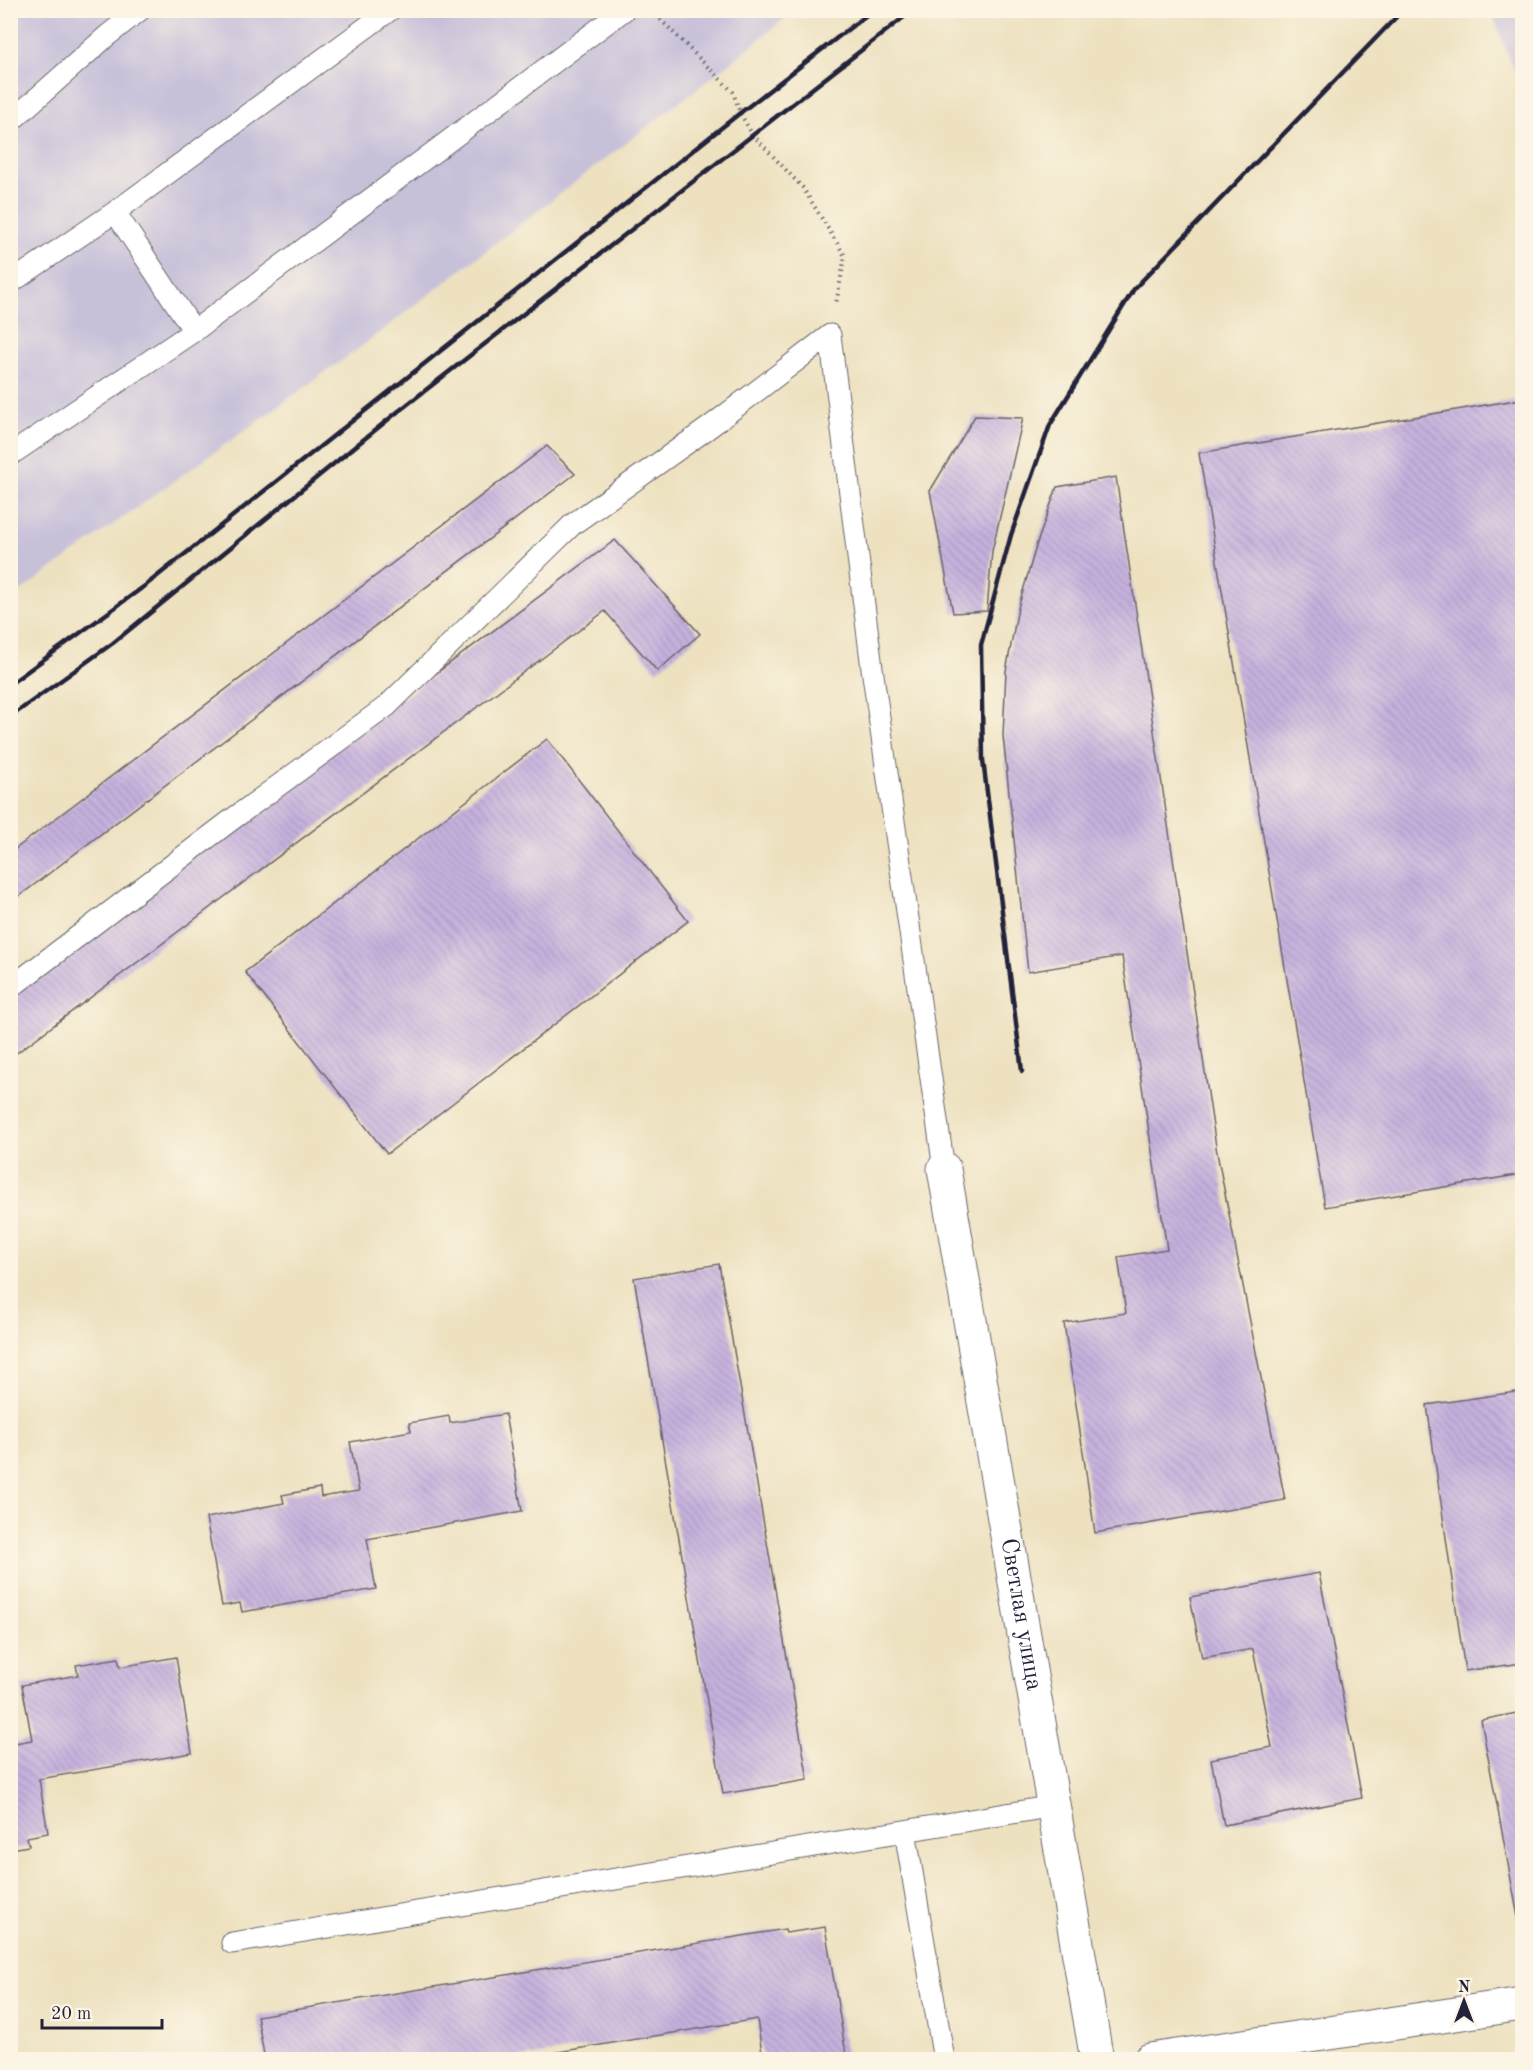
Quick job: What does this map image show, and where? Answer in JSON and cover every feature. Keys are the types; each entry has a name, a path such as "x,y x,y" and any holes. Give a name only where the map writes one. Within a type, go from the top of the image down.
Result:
{"street":[{"name":"Светлая улица","path":"944,1169 1097,2060"},
{"path":"1150,2060 1522,2004"}],"lane":[{"path":"10,122 108,35 140,10"},
{"path":"10,284 116,212 390,10"},
{"path":"10,455 194,331 624,10"},
{"path":"116,212 194,331"},
{"path":"10,988 230,821 387,706 573,524 711,426 830,335"},
{"path":"830,335 872,668 944,1169"},
{"path":"232,1943 1053,1806"},
{"path":"905,1831 944,2060"}],"path":[{"path":"651,10 733,92 740,113 752,134 803,188 845,256 830,335"}],"shaded area":[{"path":"11,11 794,11 730,63 362,346 11,598"},
{"path":"1498,11 1522,11 1522,90 1493,16"}],"building":[{"path":"1522,399 1522,1174 1325,1207 1199,453"},
{"path":"975,416 1023,418 992,551 987,611 953,613 930,491"},
{"path":"547,446 575,474 10,903 10,853"},
{"path":"1116,477 1217,1153 1285,1500 1095,1533 1064,1323 1126,1313 1118,1257 1167,1249 1122,956 1028,972 1003,736 1006,671 1018,608 1037,543 1057,487"},
{"path":"615,540 700,634 657,671 605,611 10,1058 10,991"},
{"path":"547,739 688,921 387,1154 245,972"},
{"path":"719,1264 808,1780 723,1794 634,1278"},
{"path":"1522,1391 1522,1663 1465,1671 1427,1405"},
{"path":"505,1414 522,1511 367,1539 376,1589 242,1612 240,1603 222,1606 206,1518 284,1503 282,1495 320,1488 321,1497 359,1491 350,1442 411,1431 409,1423 449,1416 450,1423"},
{"path":"1319,1573 1362,1798 1224,1825 1211,1759 1272,1747 1253,1649 1202,1658 1190,1597"},
{"path":"176,1657 192,1753 39,1779 48,1833 27,1837 29,1846 10,1849 10,1744 32,1740 22,1685 78,1675 76,1665 118,1658 120,1667"},
{"path":"1522,1712 1522,1933 1521,1933 1481,1720"},
{"path":"825,1927 847,2060 763,2060 757,2019 510,2060 265,2060 257,2016 785,1929 786,1933"}],"railway":[{"path":"10,684 146,585 873,10"},
{"path":"10,717 113,643 395,414 913,10"},
{"path":"1022,1071 983,760 981,645 1011,535 1050,425 1134,289 1403,10"}]}
